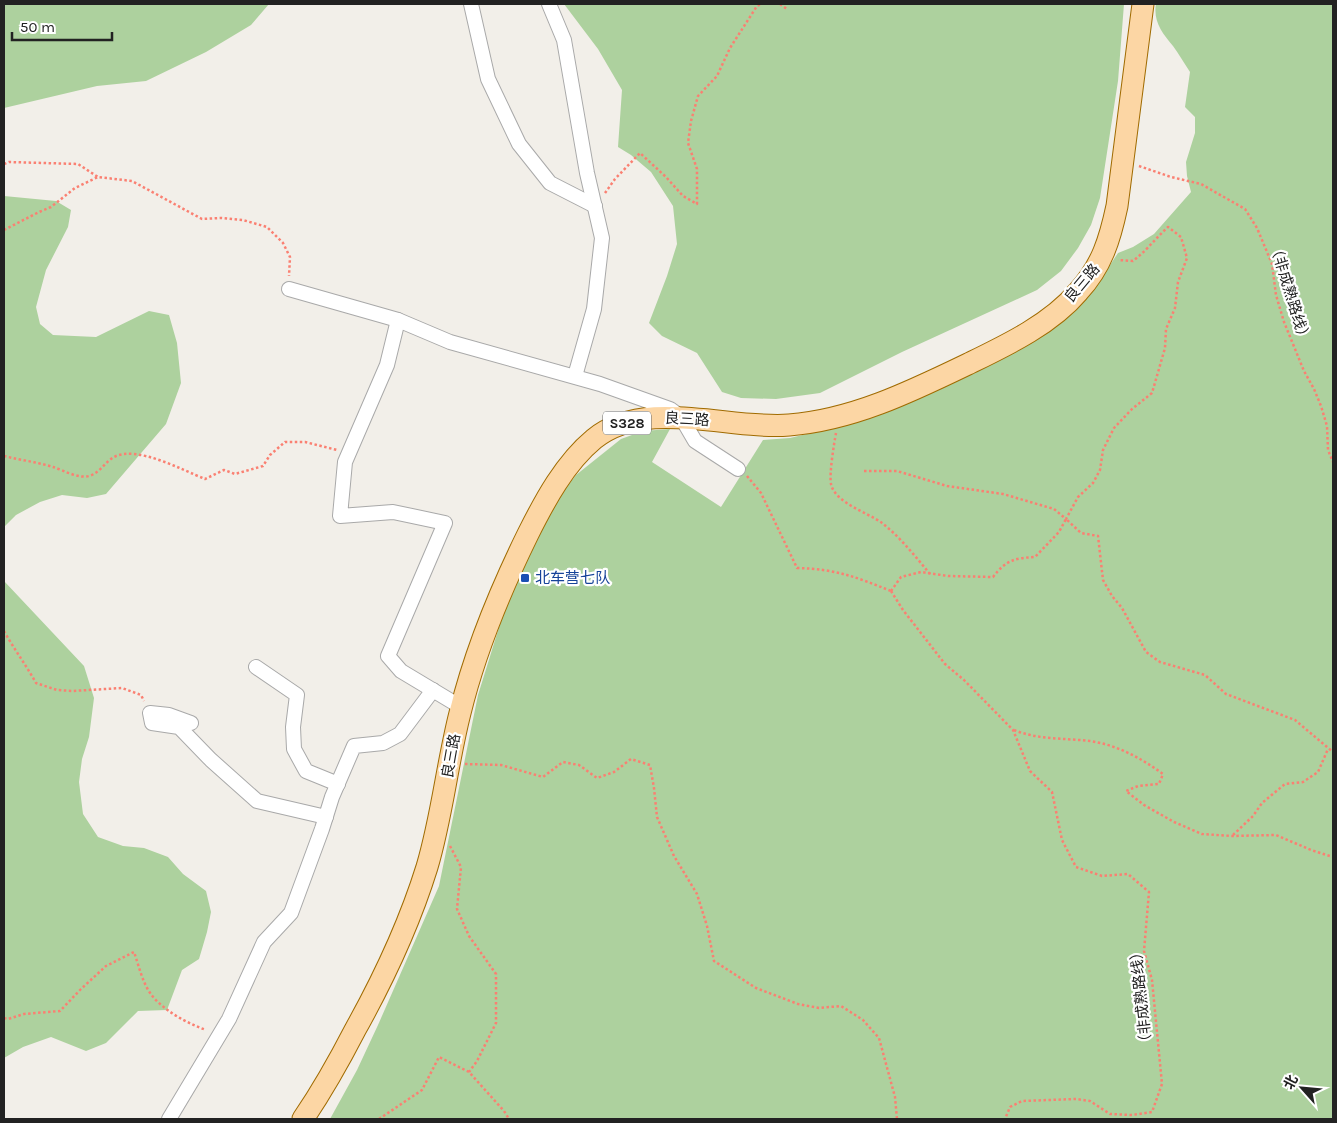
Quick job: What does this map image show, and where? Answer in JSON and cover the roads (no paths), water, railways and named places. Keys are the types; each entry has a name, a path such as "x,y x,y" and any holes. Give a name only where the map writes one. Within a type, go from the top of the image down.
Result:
{"main road":[{"name":"良三路","path":"303,1119 323,1088 388,969 414,907 438,825 461,707 481,643 510,570 542,506 577,454 598,436 616,426 654,418 681,417 786,426 838,417 909,392 1013,342 1048,319 1077,294 1102,259 1110,235 1118,206 1143,4"}],"street":[{"path":"471,4 488,79 519,144 550,183 595,206"},
{"path":"549,4 564,40 587,173 602,238 594,309 575,376"},
{"path":"289,289 398,320 450,342 575,376 670,409 681,417 696,441 738,469"},
{"path":"398,320 387,365 345,462 340,516 393,512 445,523 388,656 401,671 461,707"},
{"path":"256,667 297,695 293,727 294,749 306,771 338,784"},
{"path":"169,1119 229,1020 264,942 291,913 338,784 354,746 383,743 400,734 432,690"},
{"path":"192,723 169,714 150,713 152,723 179,727 211,760 257,801 326,817"}],"place":[{"name":"北车营七队","path":"525,578"}]}
